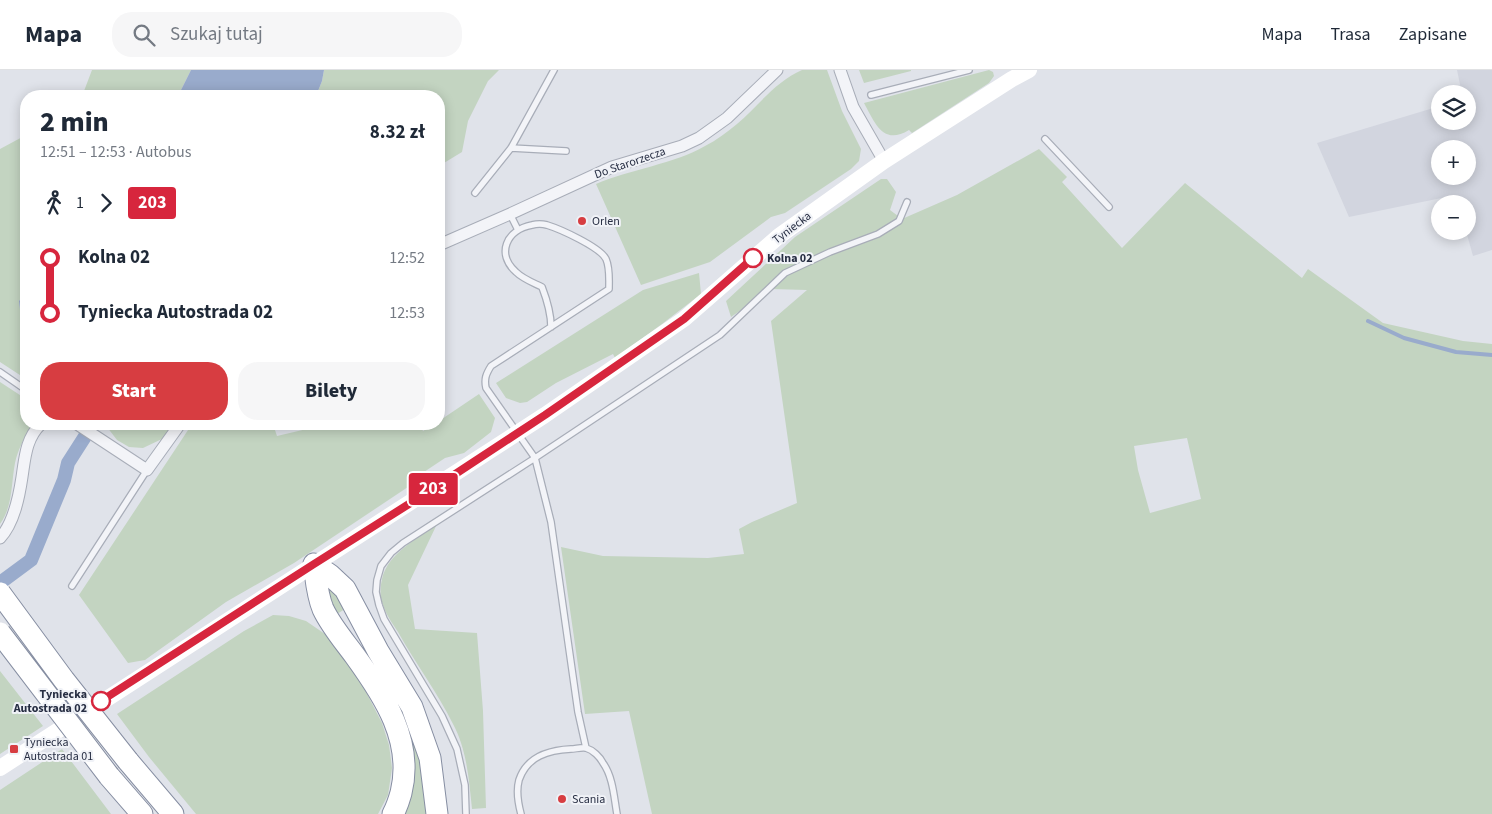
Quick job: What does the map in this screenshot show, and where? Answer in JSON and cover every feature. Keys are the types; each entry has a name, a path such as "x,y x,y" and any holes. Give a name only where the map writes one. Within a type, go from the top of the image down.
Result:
{"highway":[{"path":"314,564 323,607 330,622 368,674 389,708 400,735 405,758 404,779 397,807 393,814"},
{"path":"314,564 345,589 378,651 412,707 430,758 437,814"},
{"path":"0,593 64,680 173,814"},
{"path":"0,633 109,776 142,814"},
{"path":"133,767 182,814"},
{"path":"109,776 130,814"}],"street":[{"name":"Do Starorzecza","path":"445,242 612,167 682,146 699,138 727,118 778,70"},
{"path":"840,70 853,107 884,161"},
{"name":"Tyniecka","path":"0,768 428,492 659,337 684,319 779,236 884,161 1021,72"},
{"path":"0,538 9,526 14,514 22,480 26,447 34,430"},
{"path":"87,430 147,470 176,430"}],"lane":[{"path":"475,192 511,148 554,70"},
{"path":"871,95 969,70"},
{"path":"1044,139 1109,207"},
{"path":"511,148 566,151"},
{"path":"466,814 465,784 457,749 442,716 384,619 379,605 376,592 381,566 391,553 403,543 720,335 785,274 830,252 878,234 899,221 907,202"},
{"path":"510,214 518,230"},
{"path":"550,327 547,300 542,287 517,274 506,258 505,246 508,240 518,230 532,225 545,225 593,246 605,258 609,274 609,289 526,345 491,366 485,377 486,388 535,458 550,522 578,712 586,748"},
{"path":"0,372 20,386"},
{"path":"72,586 147,470"},
{"path":"521,814 517,798 518,781 525,768 538,756 555,750 586,748 596,754 608,770 617,814"}],"shaded area":[{"path":"1457,70 1492,70 1492,250 1473,256 1469,240 1476,240 1476,195 1431,195 1431,200 1349,217 1317,143 1431,109 1431,130 1476,130 1476,85 1460,85"}],"green space":[{"path":"92,70 191,70 181,90 84,90"},
{"path":"324,70 499,70 488,81 468,121 462,152 445,162 445,90 318,90"},
{"path":"802,70 827,70 842,111 861,149 859,161 851,169 785,213 771,217 710,262 641,285 596,184 666,162 709,144 737,124 784,81"},
{"path":"859,70 911,70 911,71 864,83"},
{"path":"989,70 993,72 994,76 989,83 912,133 909,130 900,134 886,134 876,125 864,103"},
{"path":"20,138 20,375 0,362 0,149"},
{"path":"1039,149 1067,177 1062,182 1122,248 1185,183 1302,278 1308,269 1383,323 1463,341 1492,344 1492,814 652,814 629,711 585,714 561,547 603,556 708,558 744,554 739,529 797,503 771,321 807,290 771,289 731,317 726,301 795,237 881,179 887,179 896,192 890,210 902,219 957,195","holes":["1187,438 1201,499 1150,513 1138,470 1134,446"]},
{"path":"699,273 701,294 615,358 613,354 556,383 527,402 520,403 506,398 496,383 643,290"},
{"path":"0,382 20,395 20,430 30,430 18,453 7,510 0,524"},
{"path":"479,394 495,418 491,432 464,453 445,458 424,472 411,485 294,563 226,602 145,660 128,663 79,595 188,430 275,430 277,436 302,430 445,430 445,417"},
{"path":"109,430 170,430 164,438 143,448 129,447 117,440"},
{"path":"437,524 408,585 415,629 477,633 483,711 486,808 472,809 467,765 458,734 447,712 389,618 381,599 382,579 390,562 404,547"},
{"path":"327,587 331,587 345,609 337,614 327,595"},
{"path":"273,615 289,616 306,621 325,634 348,663 364,688 382,723 389,745 392,768 388,795 378,814 196,814 149,757 117,714 244,631"},
{"path":"363,649 400,708 421,757 428,814 400,814 411,785"},
{"path":"0,671 43,726 0,754"},
{"path":"62,749 111,814 0,814 0,790"}],"water":[{"path":"191,70 324,70 318,90 181,90"}],"waterway":[{"path":"1368,321 1404,338 1456,352 1492,355"},
{"path":"0,583 31,560 64,480 68,463 89,430"}],"bus line":[{"name":"203","path":"101,701 545,415 684,319 753,258"}],"place":[{"name":"Orlen","path":"582,221"},
{"name":"Kolna 02","path":"753,258"},
{"name":"Tyniecka Autostrada 02","path":"101,701"},
{"name":"Tyniecka Autostrada 01","path":"14,749"},
{"name":"Scania","path":"562,799"}]}
